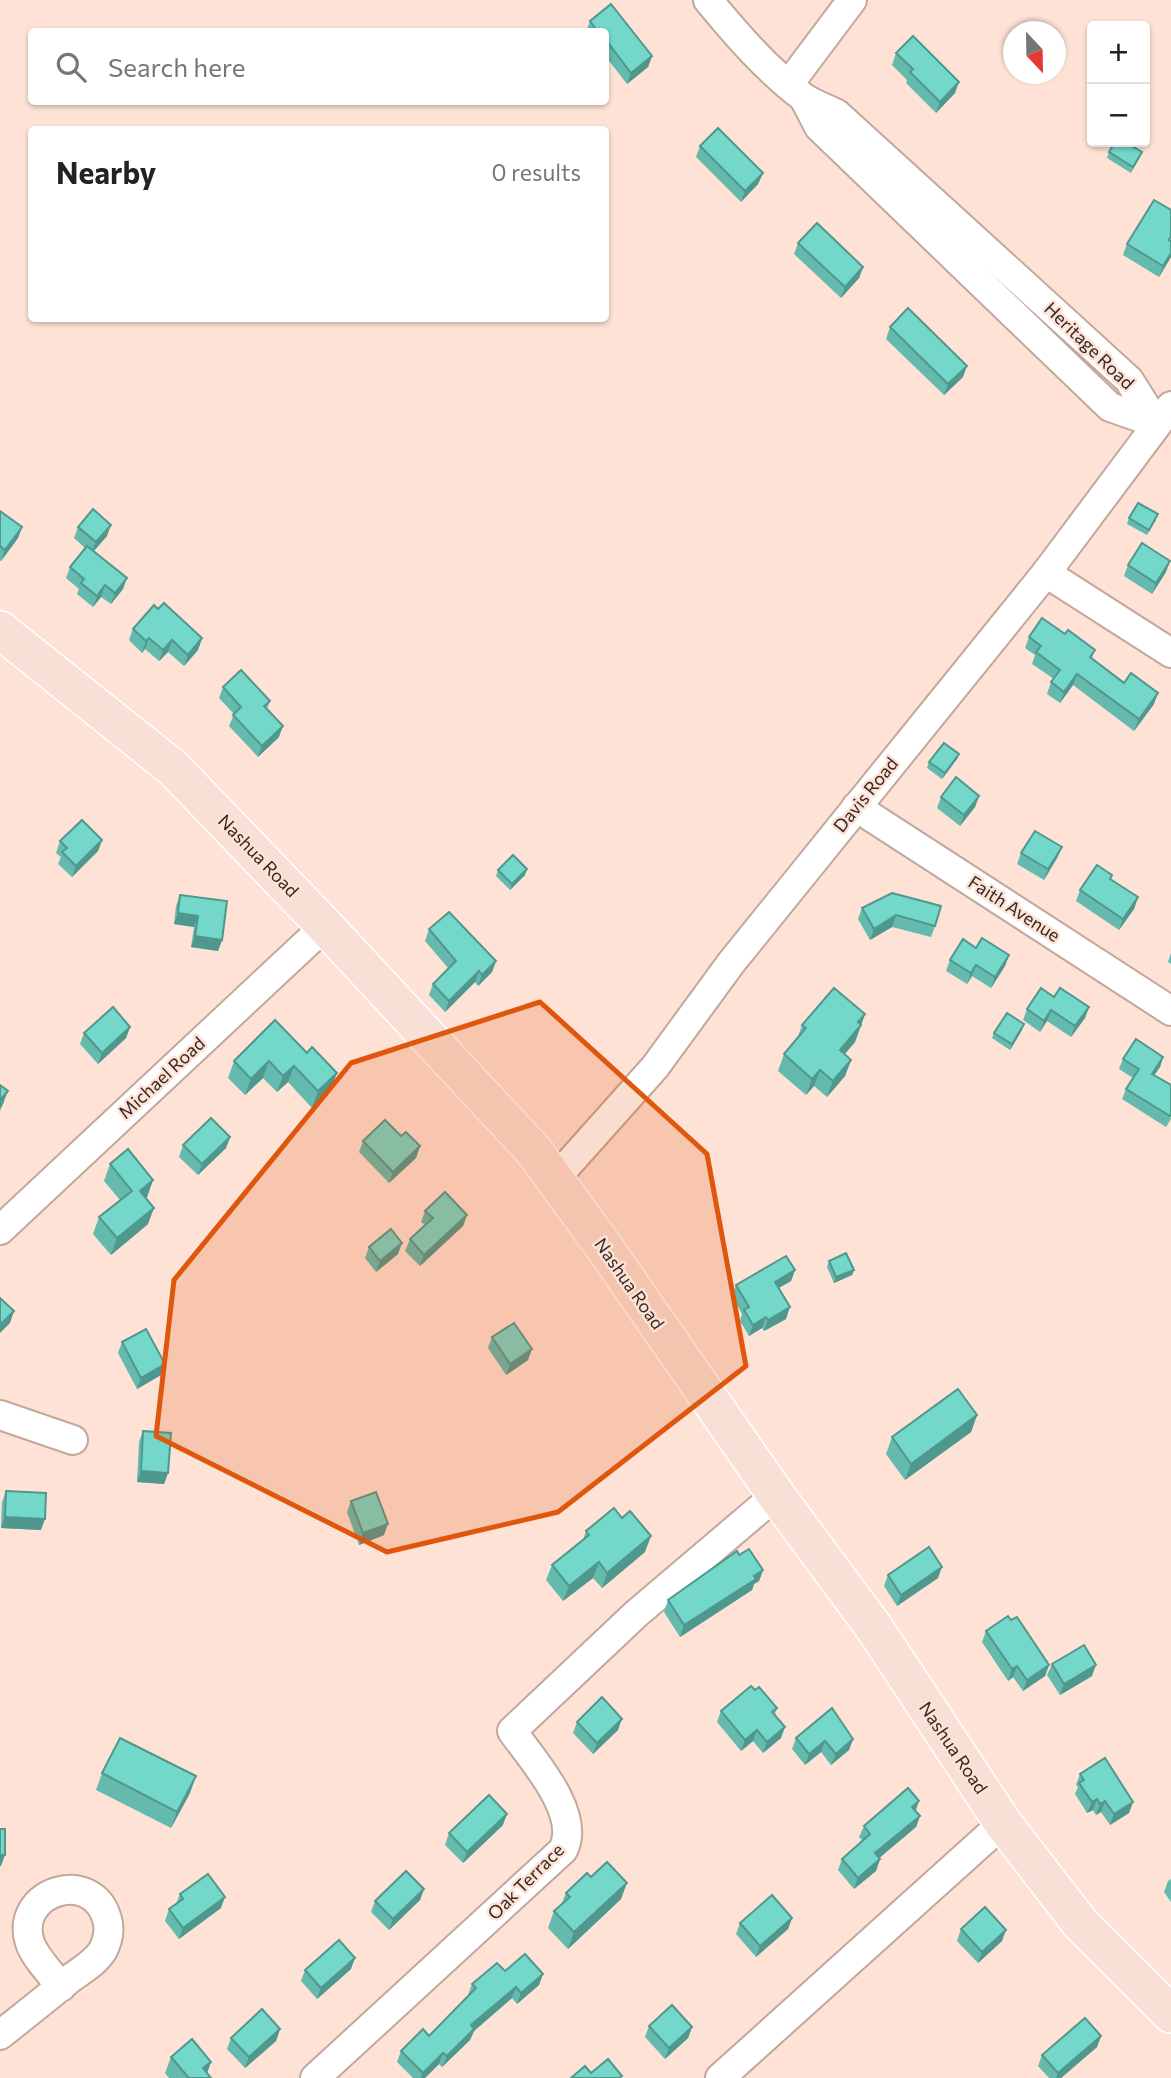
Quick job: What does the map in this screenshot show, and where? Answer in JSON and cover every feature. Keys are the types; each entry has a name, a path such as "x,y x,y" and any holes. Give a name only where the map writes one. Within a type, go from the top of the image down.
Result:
{"main road":[{"name":"Nashua Road","path":"0,630 173,768 325,926 534,1151 776,1495 875,1629 1003,1823 1080,1923 1171,2014"}],"street":[{"name":"Heritage Road","path":"708,0 743,40 797,91 819,127 993,256 1164,415"},
{"path":"797,91 852,0"},
{"name":"Heritage Road","path":"889,177 973,276 1110,407 1164,415"},
{"path":"973,276 993,256"},
{"name":"Davis Road","path":"555,1179 655,1067 731,962 1046,573 1164,415"},
{"path":"1046,573 1171,653"},
{"name":"Faith Avenue","path":"856,807 1171,1011"},
{"name":"Michael Road","path":"0,1230 325,926"},
{"path":"0,1415 74,1440"},
{"name":"Oak Terrace","path":"315,2078 564,1850 568,1830 560,1803 512,1731 655,1597 776,1495"},
{"path":"720,2078 1003,1823"},
{"path":"0,2035 61,1987"}],"highlighted area":[{"path":"540,1002 707,1154 746,1366 558,1512 387,1552 156,1436 174,1280 351,1063"}],"building":[{"path":"611,4 652,56 631,73 609,44 609,28 595,28 590,21"},
{"path":"913,36 959,82 940,102 910,72 913,69 896,53"},
{"path":"718,128 763,173 745,191 700,146"},
{"path":"1112,147 1134,147 1142,152 1133,167 1109,152"},
{"path":"1154,200 1171,210 1171,253 1163,266 1127,244"},
{"path":"817,223 863,267 845,287 798,243"},
{"path":"908,308 967,366 948,384 890,327"},
{"path":"1138,503 1158,514 1149,530 1129,518"},
{"path":"93,509 111,525 96,542 78,527"},
{"path":"0,511 22,527 5,550 0,546"},
{"path":"1142,543 1170,561 1156,583 1128,565"},
{"path":"87,546 127,578 115,593 105,585 97,596 81,583 84,579 70,567"},
{"path":"164,603 202,638 188,655 172,640 163,650 149,638 146,641 133,629 154,605 158,609"},
{"path":"1042,618 1065,634 1068,630 1095,650 1090,657 1124,683 1131,673 1158,693 1139,719 1077,674 1064,692 1051,682 1060,670 1036,652 1041,646 1029,637"},
{"path":"241,670 270,701 264,706 283,726 262,746 233,715 241,707 223,687"},
{"path":"944,743 959,754 945,773 929,762"},
{"path":"956,777 979,796 964,815 941,797"},
{"path":"82,820 102,840 76,866 62,852 67,848 60,841"},
{"path":"1035,831 1062,847 1048,869 1021,853"},
{"path":"513,855 527,869 512,884 498,870"},
{"path":"1097,865 1112,875 1110,879 1138,897 1123,919 1080,890"},
{"path":"892,893 941,906 935,926 896,915 874,929 862,908"},
{"path":"180,895 227,901 222,940 195,936 198,916 178,913"},
{"path":"449,912 496,961 482,975 479,971 449,1001 433,984 456,961 429,929"},
{"path":"982,938 1009,955 995,977 976,965 971,973 950,960 963,939 976,948"},
{"path":"834,988 865,1014 858,1022 861,1025 840,1050 851,1060 833,1081 820,1070 812,1079 784,1054 806,1028 802,1025"},
{"path":"1041,988 1054,997 1060,988 1089,1007 1075,1026 1051,1010 1044,1021 1027,1009"},
{"path":"113,1007 130,1027 102,1053 84,1033"},
{"path":"1007,1013 1024,1024 1012,1044 994,1033"},
{"path":"275,1020 307,1053 312,1047 337,1073 318,1091 294,1066 283,1076 269,1061 251,1079 234,1061"},
{"path":"1136,1039 1163,1057 1152,1074 1171,1085 1170,1116 1126,1089 1139,1069 1123,1059"},
{"path":"0,1085 8,1091 1,1099 3,1102 0,1106"},
{"path":"211,1118 230,1137 202,1164 183,1145"},
{"path":"385,1120 401,1136 406,1132 420,1146 393,1172 363,1141"},
{"path":"128,1149 153,1180 140,1191 154,1208 117,1238 99,1217 132,1191 110,1164"},
{"path":"445,1192 467,1215 424,1255 410,1239 433,1218 425,1211"},
{"path":"391,1229 402,1243 380,1261 369,1247"},
{"path":"846,1253 854,1270 836,1277 829,1261"},
{"path":"786,1256 795,1270 775,1282 790,1307 753,1325 744,1310 749,1307 736,1285"},
{"path":"0,1298 14,1311 0,1325"},
{"path":"514,1323 532,1349 510,1364 492,1337"},
{"path":"146,1329 165,1364 141,1378 122,1342"},
{"path":"958,1389 977,1415 911,1464 892,1437"},
{"path":"143,1431 171,1433 168,1473 141,1471"},
{"path":"6,1491 46,1493 45,1519 5,1517"},
{"path":"376,1492 388,1524 363,1533 351,1501"},
{"path":"614,1508 622,1518 630,1511 651,1536 607,1573 599,1562 569,1586 552,1565 589,1535 586,1531"},
{"path":"929,1547 942,1567 901,1595 888,1575"},
{"path":"749,1549 763,1570 754,1576 756,1579 684,1625 668,1600 737,1551 739,1555"},
{"path":"1008,1616 1011,1620 1017,1617 1049,1665 1027,1680 1017,1666 1012,1669 986,1631"},
{"path":"1084,1645 1096,1665 1064,1684 1052,1664"},
{"path":"751,1686 755,1690 759,1687 777,1708 772,1712 785,1727 767,1742 757,1730 745,1740 721,1711"},
{"path":"602,1697 622,1719 597,1743 577,1722"},
{"path":"832,1708 853,1739 836,1754 825,1741 809,1754 796,1738"},
{"path":"120,1738 196,1776 177,1812 102,1773"},
{"path":"1105,1758 1133,1802 1114,1814 1105,1801 1100,1804 1097,1799 1092,1802 1079,1783 1084,1780 1080,1774"},
{"path":"908,1788 919,1801 912,1807 920,1816 875,1853 880,1859 858,1878 842,1859 870,1834 864,1826"},
{"path":"489,1795 507,1814 467,1852 449,1833"},
{"path":"0,1829 5,1829 5,1855 0,1855"},
{"path":"607,1862 627,1883 574,1932 554,1911 570,1897 566,1893 587,1873 591,1877"},
{"path":"406,1871 424,1889 393,1919 375,1901"},
{"path":"208,1874 225,1897 183,1928 169,1909 183,1899 180,1894"},
{"path":"772,1895 792,1918 760,1946 740,1923"},
{"path":"985,1907 1006,1930 982,1952 961,1929"},
{"path":"339,1940 355,1958 321,1988 305,1970"},
{"path":"525,1954 543,1974 521,1993 516,1987 471,2025 474,2029 447,2056 443,2053 423,2073 401,2051 423,2029 429,2036 476,1988 472,1984 497,1963 505,1971"},
{"path":"672,2005 692,2027 669,2048 649,2026"},
{"path":"262,2009 280,2029 249,2057 231,2038"},
{"path":"1085,2018 1101,2036 1058,2073 1042,2055"},
{"path":"192,2039 211,2062 203,2068 211,2078 187,2078 171,2057"},
{"path":"608,2059 622,2076 571,2078 585,2066 591,2073"}]}
